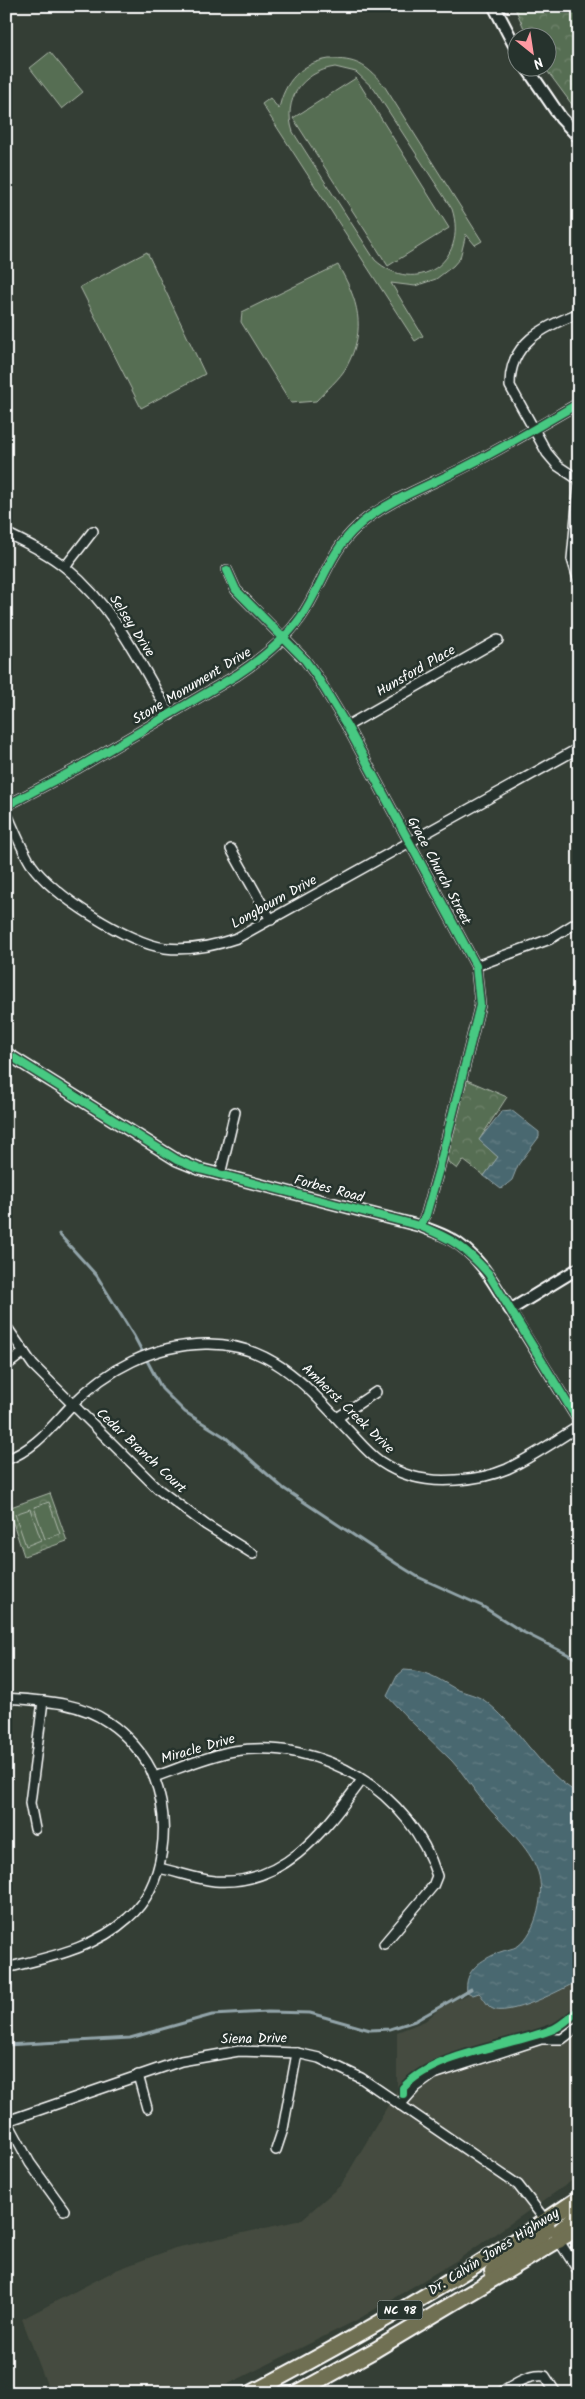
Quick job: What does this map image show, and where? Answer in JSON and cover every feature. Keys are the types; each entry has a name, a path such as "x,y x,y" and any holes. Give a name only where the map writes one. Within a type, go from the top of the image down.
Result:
{"highway":[{"name":"Dr. Calvin Jones Highway","path":"250,2393 372,2327 546,2221 579,2198"},
{"path":"559,2241 558,2232 561,2227 579,2213"},
{"path":"443,2310 477,2282 540,2238 548,2228 546,2221"},
{"name":"Dr. Calvin Jones Highway","path":"297,2393 443,2310 579,2228"},
{"path":"579,2244 579,2255"},
{"path":"270,2393 306,2372 327,2352"}],"main road":[{"path":"494,6 508,33"},
{"path":"534,78 561,118 579,137"}],"street":[{"path":"579,313 540,331 517,352 510,386 535,428 547,453 558,466 579,482 572,559 579,582"},
{"name":"Stone Monument Drive","path":"6,806 34,793 170,715 262,658 302,616 341,545 357,526 376,512 471,464 579,402"},
{"path":"65,567 92,531"},
{"name":"Selsey Drive","path":"6,533 65,567 94,594 128,639 170,715"},
{"name":"Grace Church Street","path":"227,570 236,590 284,637 310,666 347,726 476,966 480,1005 439,1169 426,1215 420,1226"},
{"name":"Hunsford Place","path":"347,726 498,640"},
{"name":"Longbourn Drive","path":"6,812 31,864 45,881 65,899 141,941 164,948 185,950 217,945 237,938 579,748"},
{"path":"231,850 271,920"},
{"path":"476,966 550,940 579,921"},
{"name":"Forbes Road","path":"6,1053 177,1160 220,1175 420,1226 450,1238 469,1252 488,1273 579,1422"},
{"path":"220,1175 235,1112"},
{"path":"510,1310 579,1268"},
{"name":"Cedar Branch Court","path":"6,1326 33,1365 158,1489 206,1525 253,1554"},
{"name":"Amherst Creek Drive","path":"6,1460 21,1454 37,1443 72,1405 104,1375 140,1357 176,1347 206,1344 244,1348 275,1362 303,1381 380,1462 404,1475 437,1482 476,1479 506,1469 579,1426"},
{"path":"6,1366 24,1352"},
{"path":"337,1418 376,1392"},
{"path":"6,1698 73,1706 108,1722 136,1750 154,1777 162,1807 163,1834 159,1868 144,1898 129,1918 105,1936 64,1953 6,1968"},
{"path":"35,1829 30,1803 42,1701"},
{"name":"Miracle Drive","path":"154,1777 234,1751 260,1750 291,1752 322,1759 376,1788 400,1810 426,1850 437,1876 432,1886 384,1944"},
{"path":"159,1868 203,1879 223,1881 246,1878 268,1870 307,1847 362,1780"},
{"path":"400,2105 416,2087 434,2074 541,2039 562,2039 579,2026"},
{"name":"Siena Drive","path":"7,2120 138,2074 213,2054 269,2050 297,2053 334,2064 361,2078 518,2185 546,2221"},
{"path":"276,2150 283,2129 297,2053"},
{"path":"138,2074 147,2108"},
{"path":"7,2120 30,2163 64,2210"},
{"path":"559,2241 579,2272"},
{"path":"500,2393 525,2378 536,2375 545,2376 556,2393"}],"shaded area":[{"path":"579,1980 579,2176 459,2259 357,2320 210,2393 50,2393 22,2319 116,2270 175,2248 301,2220 341,2185 397,2090 397,2032 425,2021 443,2006 475,1991 499,2010 529,2004 552,1995"}],"green space":[{"path":"514,6 579,6 579,114 552,78 558,78 558,28 524,28"},
{"path":"50,52 83,92 62,109 30,68"},
{"path":"329,59 346,60 359,64 371,72 383,84 482,241 475,245 466,234 460,258 436,279 415,286 391,283 423,336 415,341 262,104 270,98 279,109 285,90 295,75 302,69 319,61","holes":["335,67 356,72 374,89 452,209 455,228 453,245 446,258 435,268 422,274 407,275 391,271 375,260 293,132 290,109 293,99 304,81 323,70"]},
{"path":"356,78 449,228 388,266 293,118"},
{"path":"147,252 205,374 141,408 80,287"},
{"path":"338,265 351,290 358,314 357,339 353,352 341,375 316,401 291,403 241,322 242,312"},
{"path":"467,1080 507,1097 479,1140 498,1157 484,1176 463,1160 457,1169 448,1162 447,1155"},
{"path":"50,1493 67,1541 24,1556 8,1508"},
{"path":"49,1502 60,1534 45,1539 34,1507"},
{"path":"30,1509 41,1540 26,1546 15,1514"}],"water":[{"path":"511,1110 539,1132 539,1137 518,1165 512,1180 501,1189 484,1176 498,1157 479,1140 502,1111"},
{"path":"404,1670 430,1675 485,1701 512,1726 554,1774 579,1794 579,1980 535,2002 509,2010 498,2010 491,2008 479,1993 473,1995 467,1992 468,1978 480,1962 500,1952 514,1948 525,1940 538,1912 540,1881 534,1863 516,1837 487,1806 452,1761 387,1696 397,1676"}],"waterway":[{"path":"59,1234 97,1276 134,1336 162,1389 185,1412 225,1437 283,1488 397,1564 418,1577 482,1606 521,1631 579,1660"},
{"path":"6,2045 130,2038 212,2015 268,2012 310,2013 370,2030 390,2029 415,2021 471,1989"}],"cycle path":[{"path":"6,806 76,769 237,675 263,656 280,642 301,617 340,547 367,518 407,494 493,452 579,403"},
{"path":"227,570 236,590 305,660 318,678 347,726 476,966 480,1005 439,1169 426,1215 420,1226"},
{"path":"6,1053 177,1160 199,1169 420,1226 457,1244 488,1273 579,1422"},
{"path":"403,2094 403,2088 433,2066 452,2058 555,2029 579,2010"}]}
